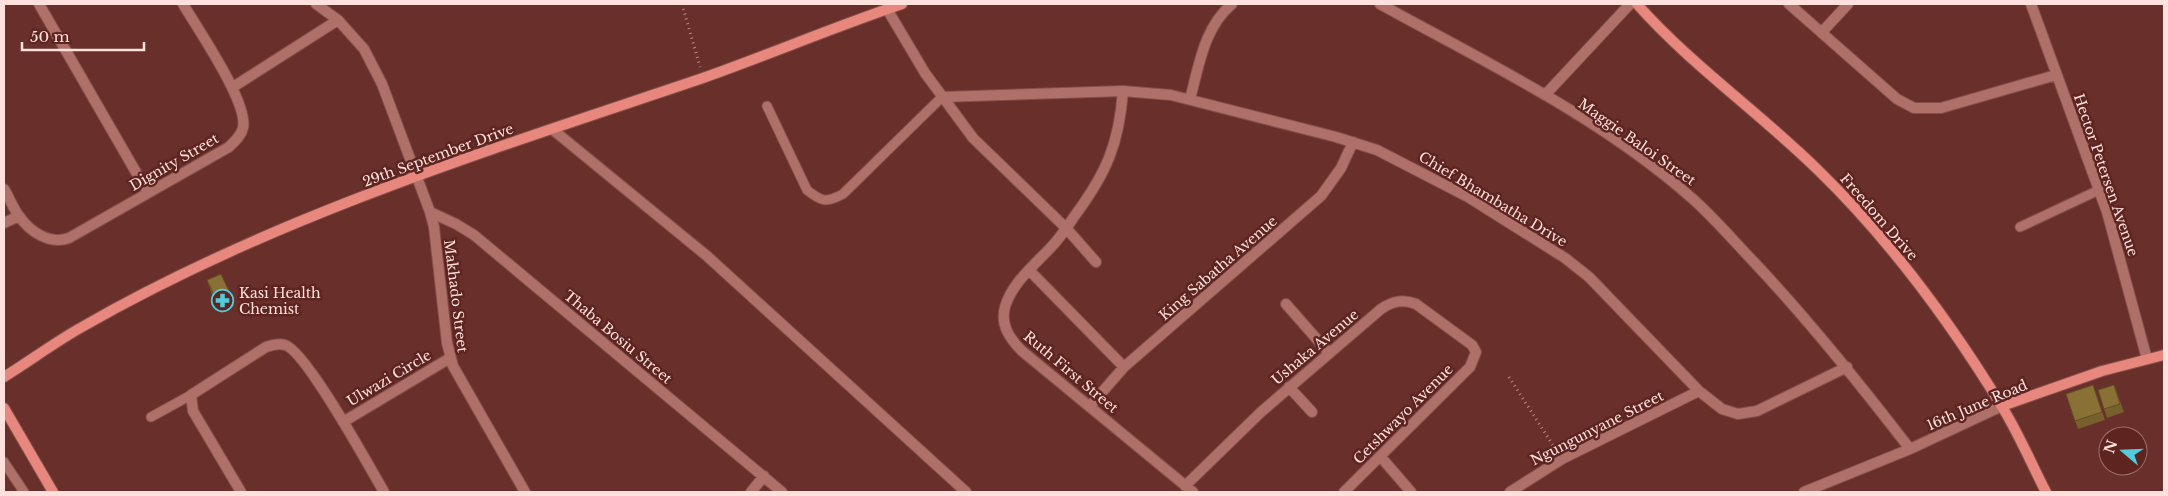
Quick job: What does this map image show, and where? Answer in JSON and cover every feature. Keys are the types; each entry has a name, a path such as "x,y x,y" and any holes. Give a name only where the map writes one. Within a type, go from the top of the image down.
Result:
{"street":[{"path":"39,4 148,193"},
{"name":"Dignity Street","path":"4,189 19,216 32,229 44,237 58,241 69,238 229,147 239,137 243,127 243,115 232,87 183,4"},
{"name":"Makhado Street","path":"316,4 338,20 364,49 382,84 430,212 452,366 525,492"},
{"name":"29th September Drive","path":"4,377 81,327 167,282 296,224 416,176 702,78 902,4"},
{"path":"1190,99 1210,33 1216,21 1232,4"},
{"name":"Maggie Baloi Street","path":"1380,4 1546,96 1612,138 1694,200 1774,283 1847,367 1910,448"},
{"path":"1546,96 1630,4"},
{"name":"Freedom Drive","path":"1637,4 1667,36 1794,147 1848,202 1916,281 2002,406 2046,492"},
{"path":"1789,4 1897,99 1914,108 1923,110 1941,108 2056,75"},
{"path":"1822,32 1848,4"},
{"name":"Hector Petersen Avenue","path":"2032,4 2099,190 2121,259 2147,358"},
{"path":"887,9 912,53 973,138 1066,228 1096,262"},
{"path":"232,87 338,20"},
{"path":"1066,228 1098,183 1107,165 1119,129 1123,91"},
{"name":"Chief Bhambatha Drive","path":"942,97 1123,91 1190,99 1377,150 1435,179 1531,235 1565,258 1611,299 1700,391 1722,409 1730,412 1749,413 1757,411 1847,367"},
{"path":"552,129 707,256 966,492"},
{"name":"King Sabatha Avenue","path":"1090,406 1124,367 1321,196 1341,168 1353,142"},
{"name":"Thaba Bosiu Street","path":"430,212 474,235 782,492"},
{"path":"4,223 19,216"},
{"name":"Ruth First Street","path":"1066,228 1056,242 1029,270 1008,298 1004,322 1006,330 1022,351 1189,489"},
{"path":"1029,270 1124,367"},
{"name":"Ushaka Avenue","path":"1189,489 1240,431 1288,387 1387,305 1401,301 1416,304 1468,341 1476,352"},
{"path":"1286,304 1329,353"},
{"name":"Ulwazi Circle","path":"191,395 266,347 285,345 299,354 343,422 384,492"},
{"name":"Cetshwayo Avenue","path":"1344,492 1470,367 1476,352"},
{"name":"16th June Road","path":"1804,492 1910,448 2002,406 2102,371 2164,355"},
{"name":"Ulwazi Circle","path":"343,422 450,358"},
{"path":"1288,387 1312,412"},
{"name":"Ngungunyane Street","path":"1510,492 1562,459 1700,391"},
{"path":"191,395 193,411 240,492"},
{"path":"4,408 53,492"},
{"path":"1380,456 1410,492"},
{"path":"751,492 764,476"}],"lane":[{"path":"767,106 807,190 819,199 830,201 844,194 942,97"},
{"path":"2020,227 2099,190"},
{"path":"151,417 191,395"},
{"path":"4,462 24,492"}],"path":[{"path":"682,4 702,78"},
{"path":"1509,377 1562,459"}],"building":[{"path":"221,274 229,291 215,297 207,280"},
{"path":"2093,385 2102,412 2075,421 2066,394"},
{"path":"2114,385 2120,404 2104,409 2098,390"}],"place":[{"name":"Kasi Health Chemist","path":"223,301"}]}
